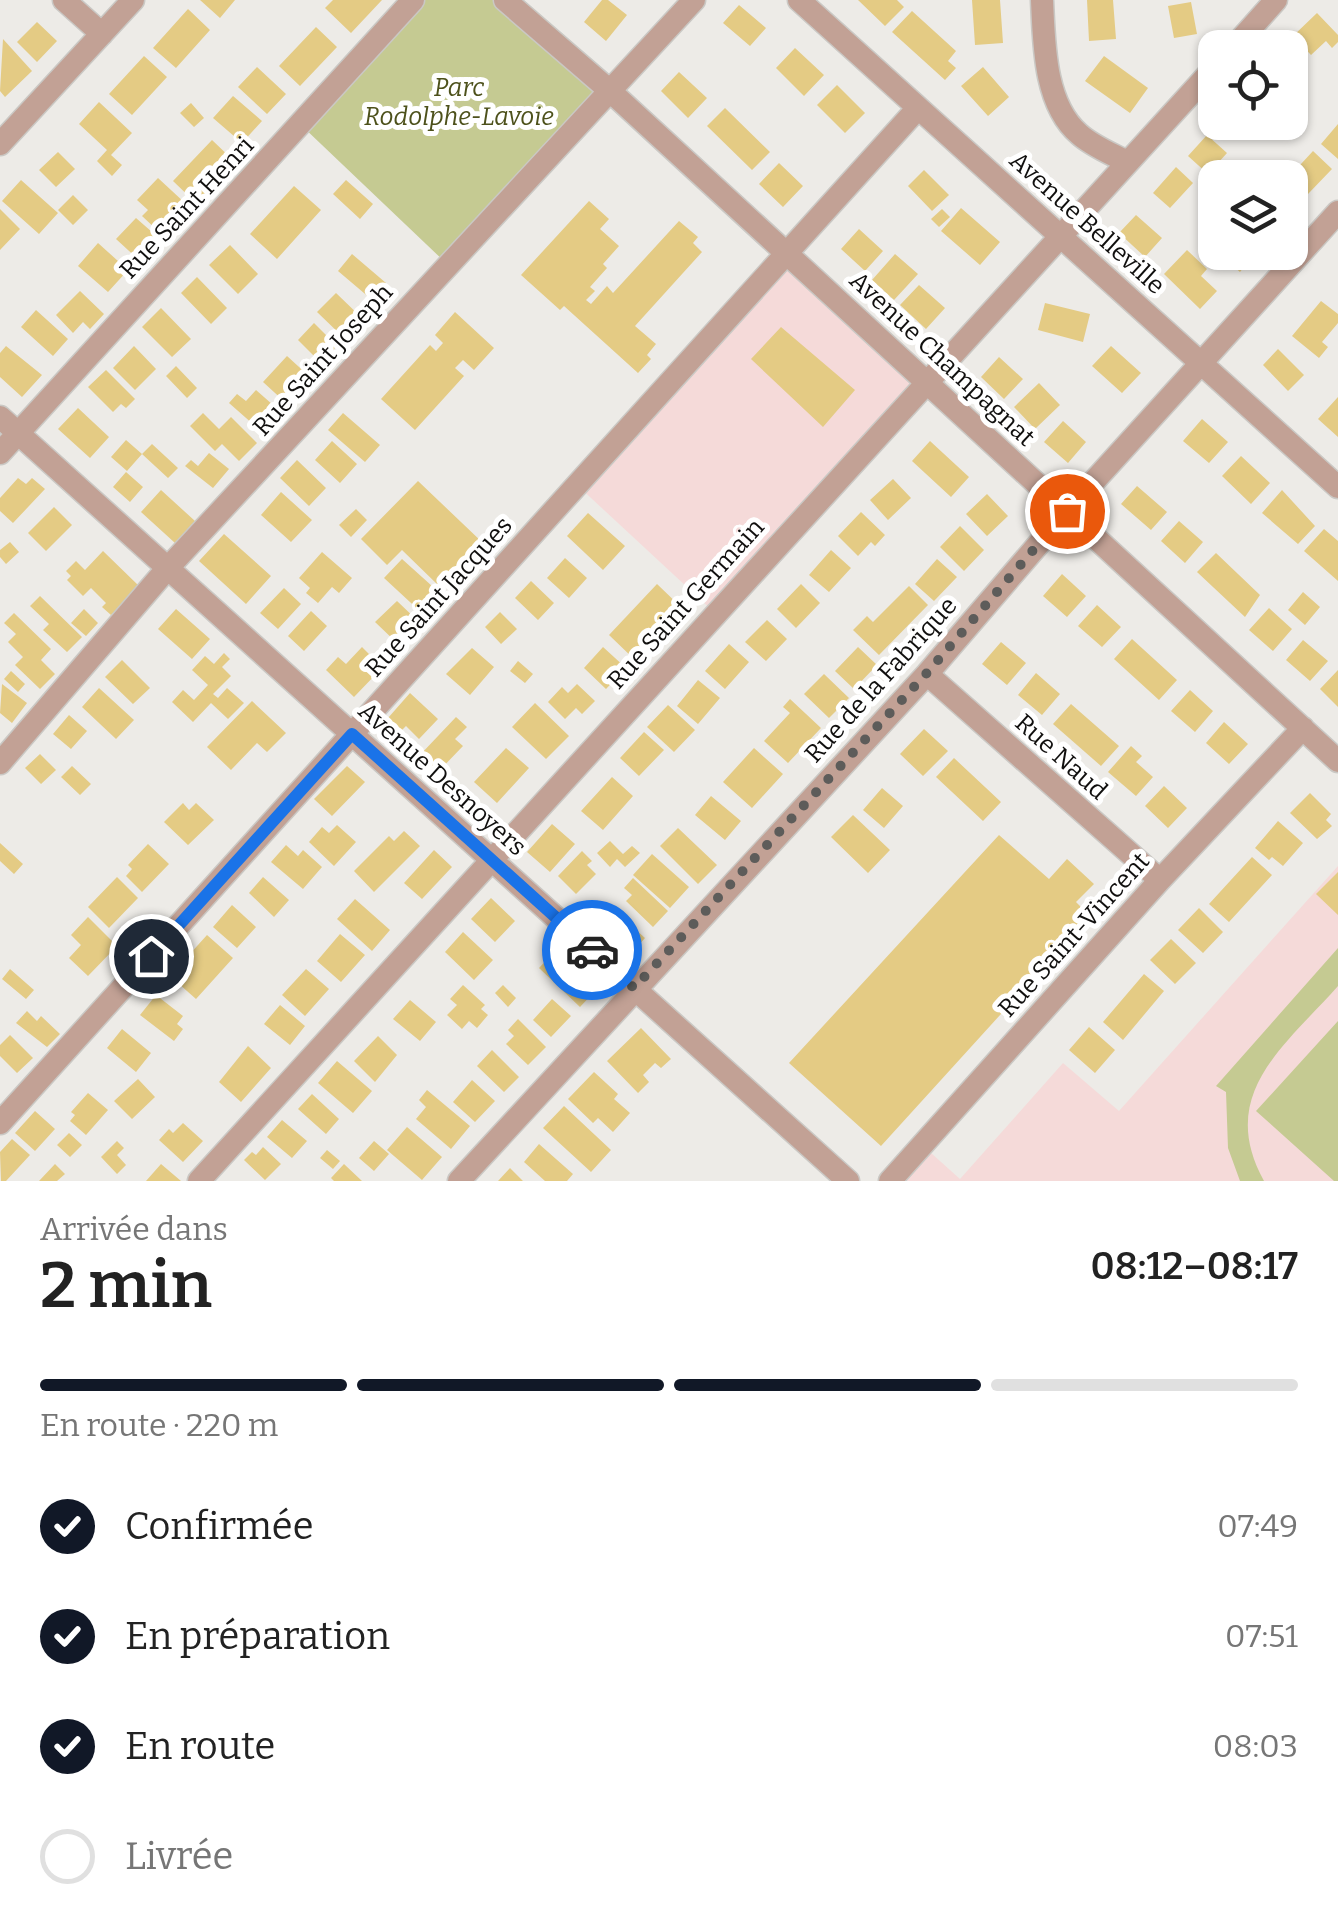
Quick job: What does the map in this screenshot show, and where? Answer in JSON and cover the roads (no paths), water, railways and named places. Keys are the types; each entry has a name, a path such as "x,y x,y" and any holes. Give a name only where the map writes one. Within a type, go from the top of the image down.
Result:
{"street":[{"path":"64,0 102,34"},
{"path":"0,144 133,0"},
{"name":"Rue Saint Henri","path":"0,453 414,0"},
{"name":"Avenue Champagnat","path":"506,0 610,90 1338,761"},
{"name":"Rue Saint Joseph","path":"0,763 166,570 694,0"},
{"name":"Avenue Belleville","path":"799,0 1338,488"},
{"path":"1042,0 1044,43 1056,103 1078,134 1127,162"},
{"path":"1248,30 1276,0"},
{"name":"Rue Saint Germain","path":"199,1181 1198,85"},
{"name":"Rue Saint Jacques","path":"0,1123 918,108"},
{"name":"Rue de la Fabrique","path":"459,1181 926,674 1067,511 1338,212"},
{"name":"Avenue Desnoyers","path":"0,417 845,1180"},
{"name":"Rue Naud","path":"926,674 1160,880"},
{"name":"Rue Saint-Vincent","path":"890,1181 1160,880 1303,728"}],"park label":[{"name":"Parc Rodolphe-Lavoie","path":"459,102"}]}
